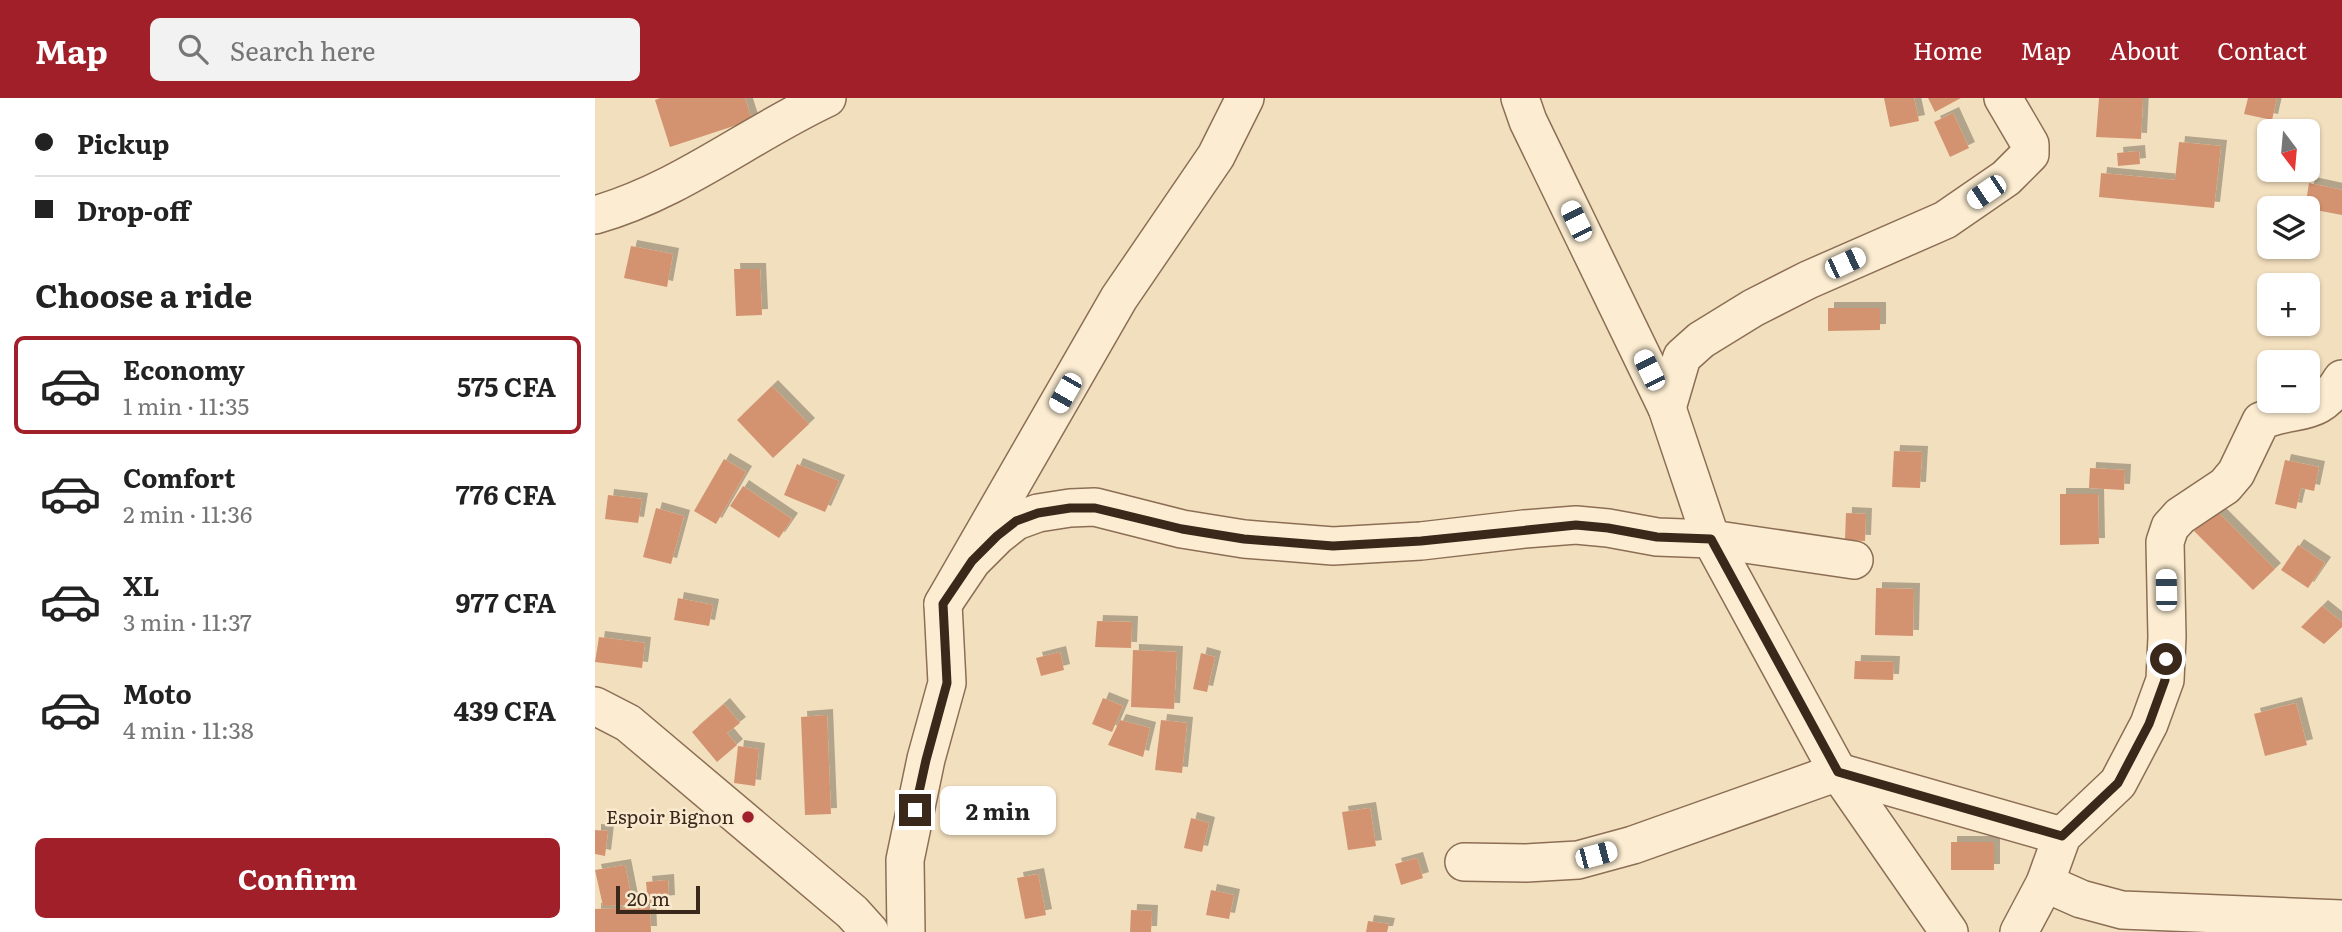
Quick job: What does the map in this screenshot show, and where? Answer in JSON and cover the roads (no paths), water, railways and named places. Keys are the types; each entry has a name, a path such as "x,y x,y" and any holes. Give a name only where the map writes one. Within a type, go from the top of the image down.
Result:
{"street":[{"path":"603,207 705,168 827,98"},
{"path":"906,932 905,860 926,760 947,683 943,604 1119,299 1216,156 1245,98"},
{"path":"1520,98 1528,121 1667,408 1711,539 1838,772 1949,932"},
{"path":"1649,370 1682,357 1701,340 1753,308 1864,254 1945,220 2006,178 2030,154 2031,149 2003,98"},
{"path":"1667,408 1682,357"},
{"path":"2018,932 2045,883 2062,836 2118,783 2149,724 2165,680 2165,542 2170,527 2180,516 2225,486 2236,473 2262,421 2276,414 2310,410 2332,395 2342,379"},
{"path":"943,604 972,561 1016,521 1038,513 1070,508 1095,508 1171,527 1244,539 1333,546 1421,541 1576,525 1657,537 1711,539 1854,560"},
{"path":"595,706 628,723 852,912 870,932"},
{"path":"1464,862 1578,860 1633,845 1838,772 2062,836"},
{"path":"2045,883 2081,899 2122,910 2342,919"}],"place":[{"name":"Espoir Bignon","path":"748,817"}]}
